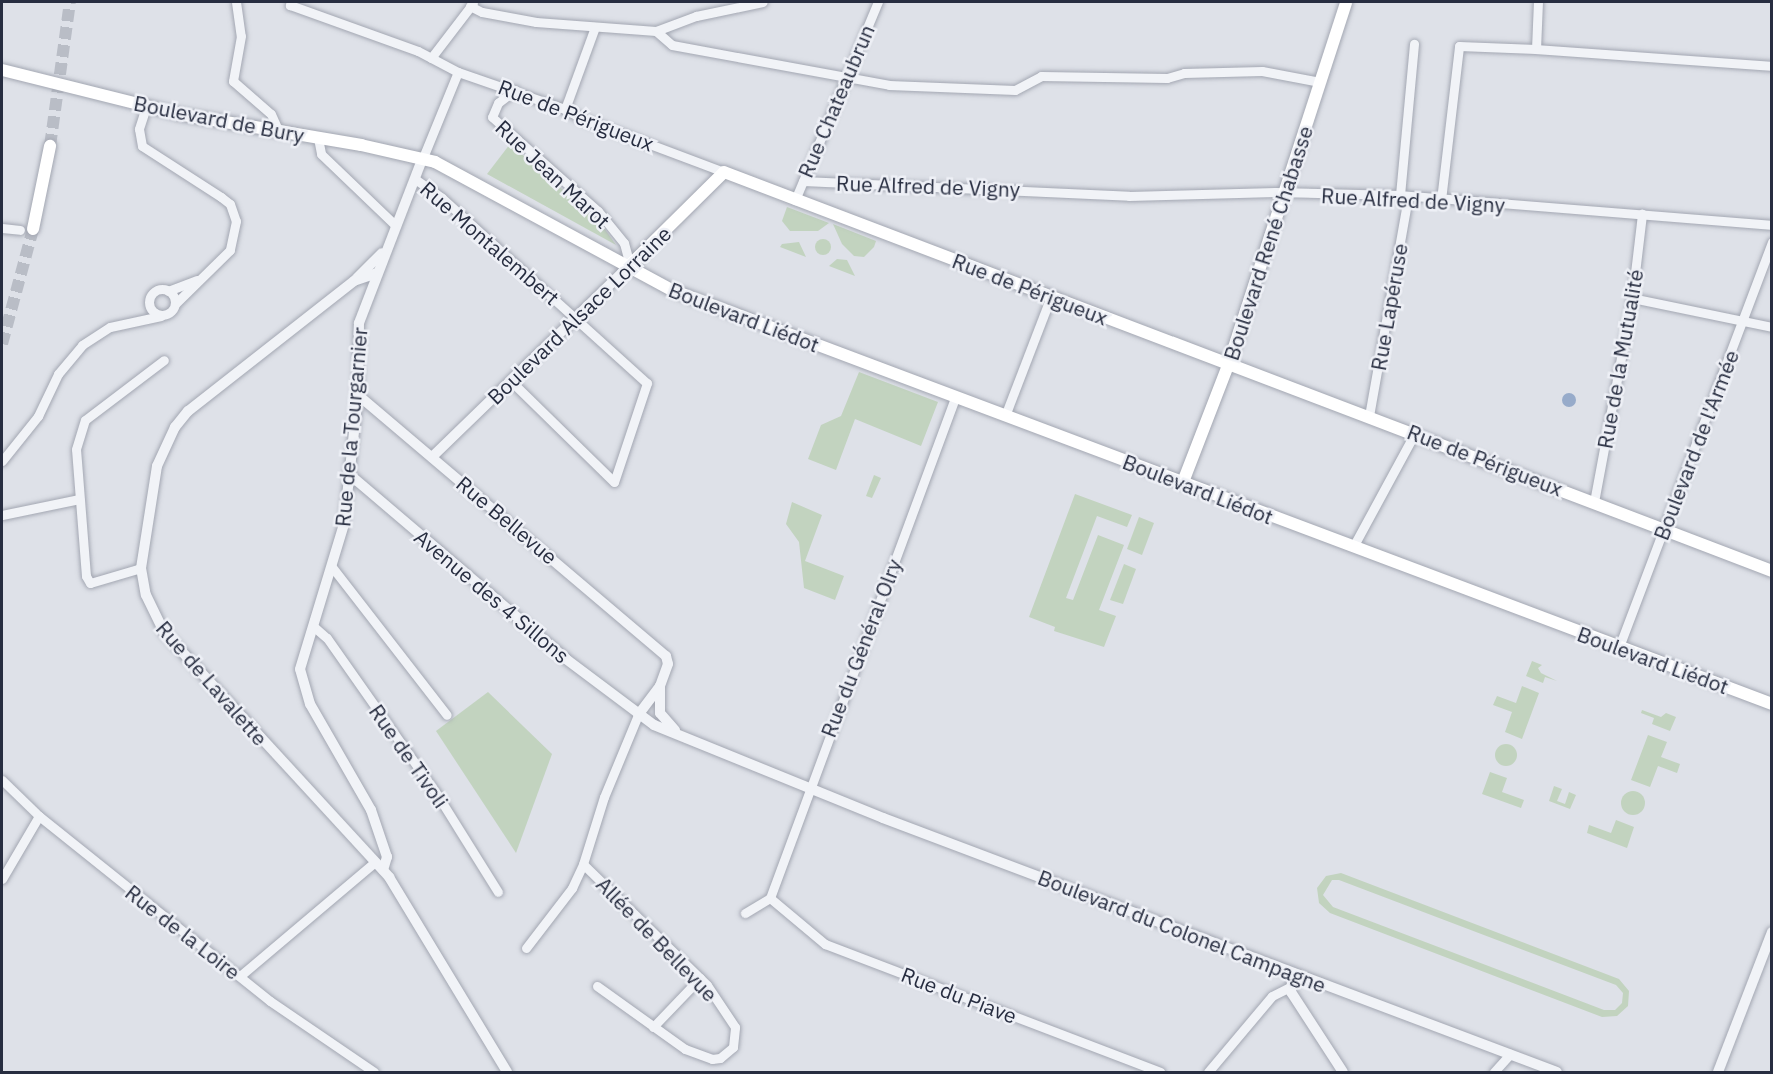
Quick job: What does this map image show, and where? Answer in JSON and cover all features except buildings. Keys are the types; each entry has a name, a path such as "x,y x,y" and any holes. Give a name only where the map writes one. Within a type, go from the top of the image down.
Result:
{"main road":[{"name":"Boulevard René Chabasse","path":"1183,482 1229,363 1346,2"},
{"name":"Boulevard de Bury","path":"2,61 17,75"},
{"name":"Boulevard de Bury","path":"2,70 146,107 318,138 422,160 458,171 630,265"},
{"path":"33,229 50,146"},
{"name":"Boulevard Alsace Lorraine","path":"630,265 724,172"},
{"name":"Rue de Périgueux","path":"724,172 1415,433 1772,571"},
{"name":"Boulevard Liédot","path":"630,265 672,290 1772,704"}],"street":[{"path":"236,2 241,36 233,81 271,114 278,130"},
{"path":"431,58 472,4 482,12 536,22 656,31 675,22 726,6 763,2"},
{"name":"Rue Chateaubrun","path":"795,200 878,2"},
{"path":"1536,49 1538,2"},
{"name":"Rue de Périgueux","path":"291,3 386,38 458,72 515,90 565,109 583,119 724,172"},
{"path":"565,109 595,27"},
{"path":"656,31 672,45 889,85 1015,90 1041,75 1167,78 1184,73 1262,71 1320,82"},
{"name":"Rue Lapéruse","path":"1369,416 1404,196 1414,44"},
{"path":"1441,200 1459,46 1536,49 1588,55 1772,66"},
{"path":"422,160 458,72"},
{"name":"Rue Jean Marot","path":"515,90 498,103 492,117 598,211 624,243 630,265"},
{"path":"2,462 38,416 58,374 73,353 98,333 129,322 171,312 176,303 230,250 236,229 234,212 221,196 142,146 139,129 146,107"},
{"path":"318,138 321,154 395,225"},
{"name":"Rue de la Tourgarnier","path":"422,160 384,251 359,323 358,395 344,524 301,662 301,684 371,810 387,857 379,866 507,1072"},
{"name":"Rue Montalembert","path":"415,179 576,318 647,383 614,482 511,381"},
{"name":"Rue Alfred de Vigny","path":"803,181 1128,196 1285,192 1404,196 1772,225"},
{"name":"Rue de la Mutualité","path":"1594,502 1632,298 1642,214"},
{"path":"2,228 20,230"},
{"name":"Boulevard de l'Armée","path":"1619,647 1744,322 1772,242"},
{"path":"354,281 384,251"},
{"name":"Boulevard Alsace Lorraine","path":"432,457 630,265"},
{"name":"Rue de Lavalette","path":"377,273 354,281 188,411 175,427 157,466 141,568 146,596 164,632 379,866"},
{"path":"129,322 150,305 155,292 168,291 202,278"},
{"path":"168,291 176,303"},
{"path":"1005,416 1051,296"},
{"path":"1632,298 1772,327"},
{"path":"150,305 161,316"},
{"path":"141,568 90,583 86,576 75,448 85,420 164,360"},
{"name":"Rue Bellevue","path":"358,395 656,646 669,664 660,686"},
{"name":"Rue du Général Olry","path":"770,898 808,788 955,398"},
{"path":"1353,547 1415,433"},
{"name":"Avenue des 4 Sillons","path":"349,474 616,700 689,740"},
{"path":"2,515 80,499"},
{"path":"332,567 447,714"},
{"name":"Rue de Tivoli","path":"313,626 327,638 438,796 498,892"},
{"path":"638,714 660,686"},
{"path":"660,686 661,717 689,740"},
{"name":"Allée de Bellevue","path":"597,987 685,1049 712,1059 728,1053 736,1038 735,1027 700,978 583,864 604,797 638,714"},
{"name":"Boulevard du Colonel Campagne","path":"689,740 808,788 1557,1072"},
{"name":"Rue de la Loire","path":"2,780 39,816 240,976 327,1043 374,1072"},
{"path":"2,879 39,816"},
{"path":"526,948 572,888 583,864"},
{"path":"240,976 379,866"},
{"path":"745,913 770,898"},
{"name":"Rue du Piave","path":"770,898 825,944 1160,1072"},
{"path":"1718,1072 1772,932"},
{"path":"1293,973 1290,987 1343,1072"},
{"path":"653,1027 700,978"},
{"path":"1208,1072 1272,996 1290,987"},
{"path":"1494,1072 1510,1054"}],"green space":[{"path":"510,144 600,222 616,245 487,174"},
{"path":"787,207 829,223 818,231 790,231 782,221"},
{"path":"833,224 876,241 874,247 864,257 854,256 842,244"},
{"path":"820,239 826,239 831,247 829,253 820,255 815,250 815,244"},
{"path":"799,242 806,257 780,247 782,244"},
{"path":"837,259 847,260 855,276 829,266"},
{"path":"859,372 938,402 921,446 855,419 836,470 808,459 821,425 841,416"},
{"path":"874,475 881,478 872,498 866,496"},
{"path":"1075,494 1132,515 1127,527 1097,516 1066,598 1073,600 1098,535 1124,545 1099,610 1116,616 1104,647 1054,631 1055,627 1029,617"},
{"path":"792,502 822,515 805,561 844,576 835,600 804,588 799,542 786,524"},
{"path":"1139,517 1154,523 1142,555 1127,549"},
{"path":"1124,564 1136,569 1123,604 1110,600"},
{"path":"1532,661 1542,665 1538,668 1541,673 1557,681 1545,677 1543,683 1526,676"},
{"path":"1522,686 1539,693 1522,739 1505,732 1512,712 1493,705 1497,696 1516,703"},
{"path":"488,692 552,754 516,853 436,731"},
{"path":"1642,710 1661,717 1666,713 1676,717 1670,731 1652,724 1654,718 1641,713"},
{"path":"1648,735 1667,742 1661,757 1680,764 1677,773 1658,766 1650,787 1631,780"},
{"path":"1506,744 1514,747 1517,755 1514,763 1506,766 1498,763 1495,755 1498,747"},
{"path":"1490,772 1507,778 1502,792 1524,800 1521,808 1482,794"},
{"path":"1554,786 1562,789 1557,801 1565,804 1569,792 1576,795 1570,809 1549,801"},
{"path":"1633,791 1641,795 1645,803 1641,811 1633,815 1625,811 1621,803 1625,795"},
{"path":"1616,820 1634,827 1627,848 1587,833 1589,825 1611,833"},
{"path":"1341,873 1619,979 1629,991 1628,1006 1617,1016 1602,1017 1330,913 1319,903 1317,888 1326,876","holes":["1332,880 1339,880 1616,985 1623,993 1622,1003 1615,1010 1604,1010 1333,907 1323,895"]}],"water":[{"path":"1566,393 1572,393 1576,400 1572,407 1566,407 1562,403 1562,397"}],"tunnel":[{"path":"50,146 70,2"},
{"path":"2,344 33,229"}]}
